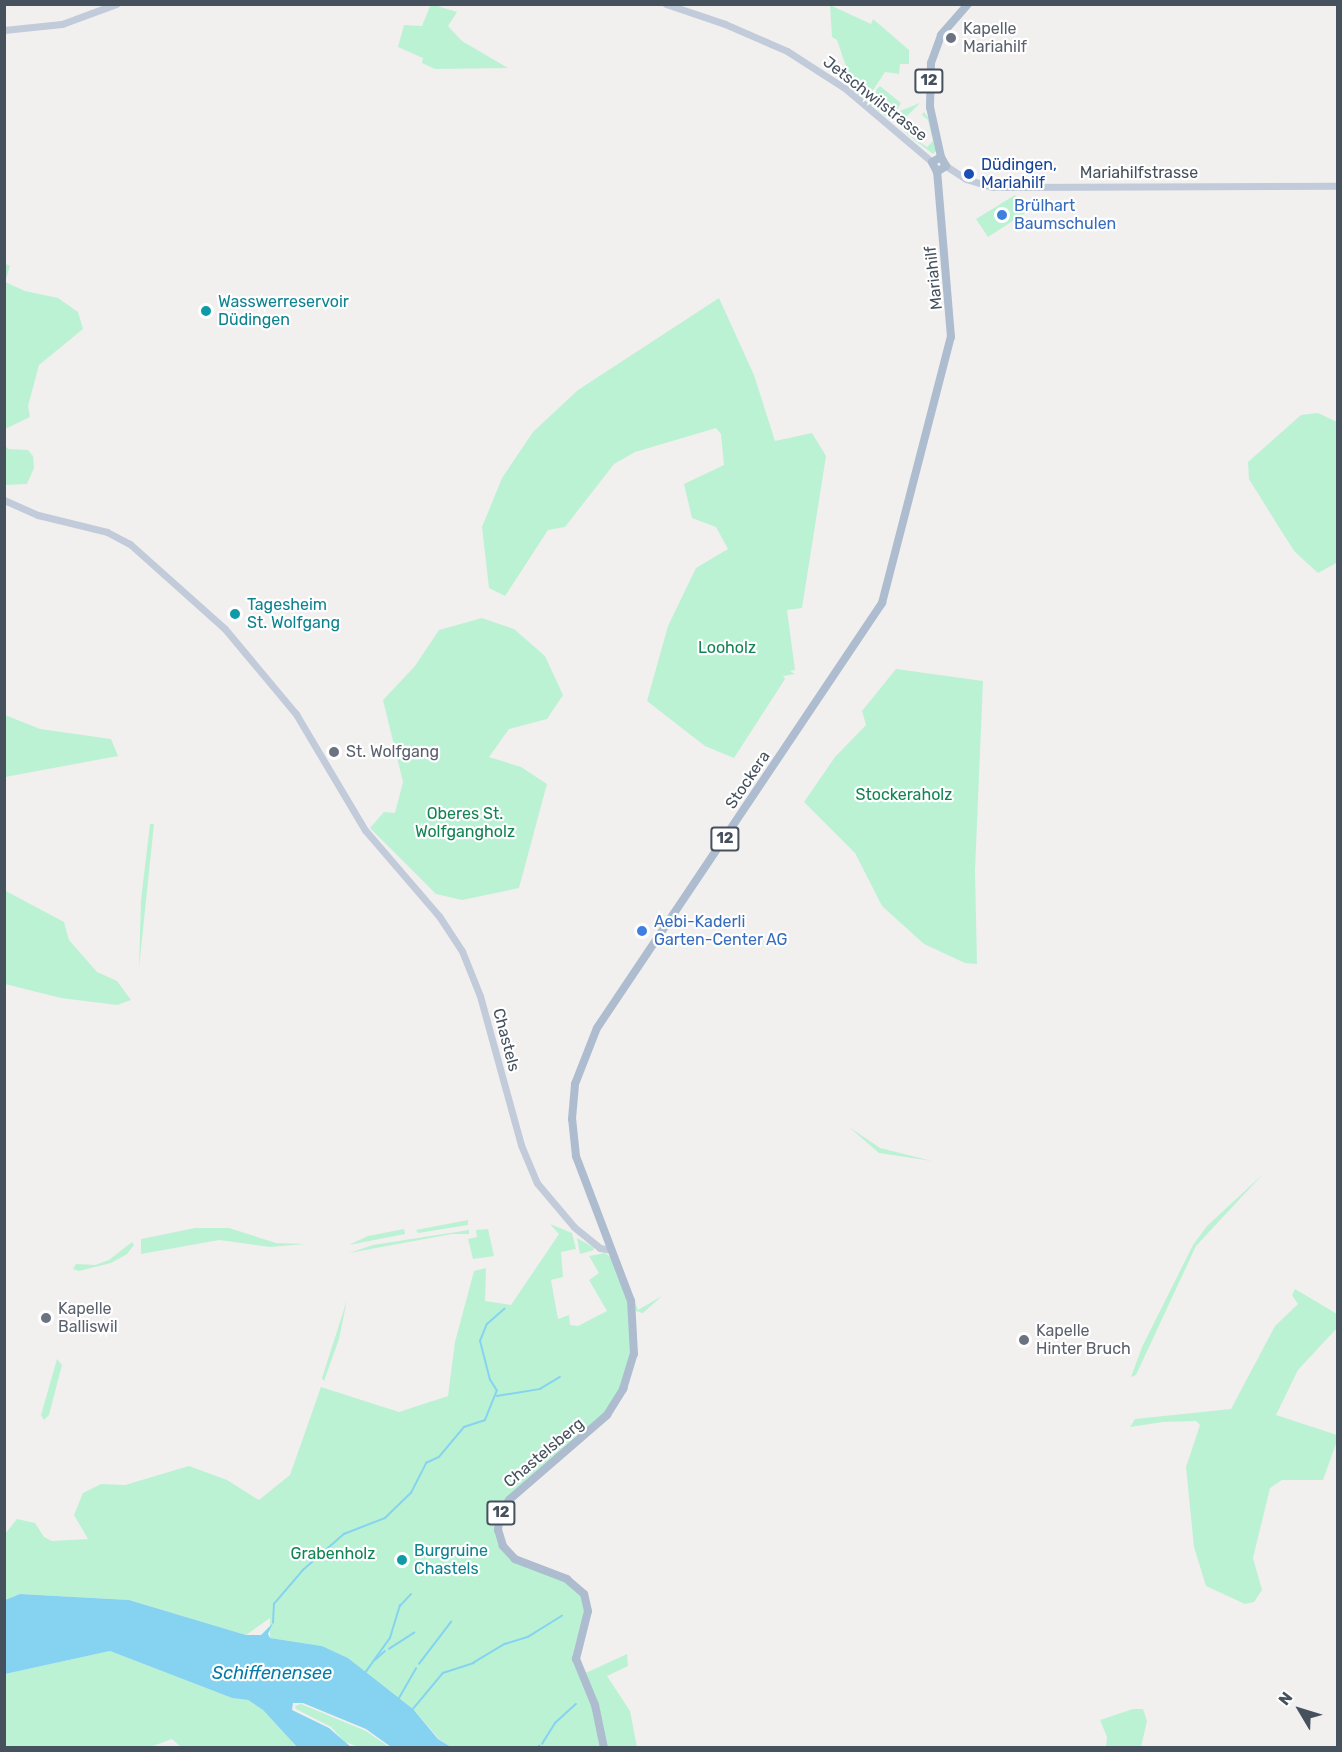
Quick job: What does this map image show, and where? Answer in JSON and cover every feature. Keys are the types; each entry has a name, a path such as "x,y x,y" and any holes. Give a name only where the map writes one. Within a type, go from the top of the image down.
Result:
{"main road":[{"path":"4,30 59,24 116,4"},
{"name":"Jetschwilstrasse","path":"666,4 725,24 787,51 846,89 932,162"},
{"name":"12","path":"946,166 930,107 931,63 941,35 968,4"},
{"path":"932,162 942,157"},
{"name":"12","path":"932,162 937,172"},
{"path":"937,172 946,166"},
{"name":"Mariahilfstrasse","path":"946,166 966,179 992,187 1338,186"},
{"name":"Mariahilf","path":"937,172 952,326 941,380"},
{"name":"Stockera","path":"612,1250 579,1168 573,1142 573,1094 585,1051 611,1007 878,612 890,578 941,380"},
{"name":"Chastels","path":"4,500 38,515 107,532 130,544 225,629 296,714 377,846 439,916 462,951 478,990 528,1165 552,1205 590,1241 597,1246 612,1250"},
{"path":"597,1246 607,1238"},
{"name":"Chastelsberg","path":"604,1748 595,1705 581,1673 576,1651 588,1611 584,1594 572,1581 511,1555 499,1536 498,1520 513,1496 603,1420 623,1389 634,1354 634,1312 612,1250"}],"green space":[{"path":"431,4 457,12 448,26 462,41 508,68 435,69 422,63 423,58 398,47 404,25 422,26"},
{"path":"830,5 871,24 873,19 909,50 909,64 900,64 899,74 885,72 870,95 880,86 901,103 895,113 920,103 906,117 890,120 848,87 852,84 837,40 832,37"},
{"path":"924,112 929,119 937,150 933,154 898,127 927,147 933,141 928,120 922,115"},
{"name":"Brülhart Baumschulen","path":"1015,195 1028,211 988,237 976,219"},
{"path":"6,264 10,266 5,282 25,291 58,298 78,312 83,329 39,365 28,406 30,417 5,429 4,267"},
{"name":"Looholz","path":"719,298 754,375 775,441 812,433 826,456 802,608 787,610 795,670 790,671 795,674 783,676 785,679 734,758 705,746 647,701 668,626 696,568 728,549 716,527 692,518 684,484 724,465 721,434 716,428 635,452 614,464 565,527 548,530 505,596 489,588 482,527 502,478 533,432 578,390"},
{"path":"1318,413 1337,422 1338,562 1318,573 1295,552 1280,529 1249,479 1248,462 1301,415"},
{"path":"4,444 8,449 28,450 33,456 34,468 27,484 5,485"},
{"name":"Oberes St. Wolfgangholz","path":"482,618 514,629 545,656 563,695 547,719 509,729 489,757 521,767 547,784 519,888 462,900 436,894 370,828 384,812 395,813 403,782 383,700 415,666 439,630"},
{"name":"Stockeraholz","path":"896,669 983,681 975,871 977,964 965,963 924,944 882,906 855,853 804,802 835,757 866,725 862,711"},
{"path":"5,715 40,729 111,739 118,756 5,777"},
{"path":"150,824 154,824 139,968 141,900"},
{"path":"4,890 64,922 69,940 97,972 117,981 131,1000 117,1005 61,998 5,984"},
{"path":"849,1127 880,1148 932,1161 879,1153"},
{"path":"1262,1175 1196,1246 1136,1375 1131,1377 1142,1347 1193,1245 1207,1226"},
{"path":"468,1220 468,1225 418,1233 416,1230"},
{"name":"Grabenholz","path":"550,1224 572,1233 576,1249 561,1252 563,1277 551,1280 558,1319 569,1315 570,1325 578,1326 607,1311 589,1280 599,1273 589,1256 605,1253 612,1258 628,1295 632,1352 624,1381 609,1409 497,1515 495,1534 502,1550 564,1580 581,1594 585,1612 574,1650 579,1676 627,1654 628,1666 607,1676 630,1711 637,1747 451,1747 439,1739 413,1709 348,1658 322,1646 270,1638 270,1618 246,1635 129,1600 20,1594 5,1600 4,1535 17,1519 35,1523 44,1537 52,1541 88,1539 74,1515 83,1493 101,1484 125,1485 189,1466 227,1480 259,1500 290,1475 321,1387 399,1412 448,1396 455,1342 474,1271 486,1268 485,1301 511,1305 559,1234"},
{"path":"195,1228 229,1228 276,1243 305,1244 270,1247 219,1240 141,1254 141,1239"},
{"path":"404,1229 405,1234 349,1245 368,1236"},
{"path":"488,1229 494,1256 473,1259 468,1239 477,1237 476,1230"},
{"path":"469,1230 469,1234 452,1234 349,1253 373,1245"},
{"path":"577,1238 593,1247 594,1250 580,1254"},
{"path":"132,1242 134,1245 127,1254 111,1263 79,1271 73,1269 76,1264 95,1265 109,1260"},
{"path":"615,1250 638,1310 662,1296 643,1313 636,1311"},
{"path":"1295,1289 1337,1314 1337,1328 1298,1370 1276,1415 1337,1435 1337,1441 1323,1480 1282,1480 1270,1488 1253,1558 1262,1590 1254,1602 1245,1604 1206,1586 1194,1547 1186,1467 1200,1425 1196,1421 1163,1422 1130,1427 1135,1419 1231,1409 1275,1326 1298,1304 1292,1295"},
{"path":"347,1300 339,1339 324,1381 322,1378"},
{"path":"57,1359 62,1365 49,1415 44,1420 41,1415"},
{"path":"110,1651 232,1698 248,1700 263,1710 297,1747 181,1747 172,1739 150,1747 5,1748 5,1674"},
{"path":"301,1704 366,1731 389,1747 359,1747 345,1742 331,1727 296,1709 295,1706"},
{"path":"1133,1709 1143,1709 1147,1721 1141,1747 1106,1747 1107,1737 1100,1720"}],"water":[{"name":"Schiffenensee","path":"20,1594 129,1600 246,1635 261,1635 273,1623 268,1634 270,1638 322,1646 348,1658 413,1709 438,1739 451,1747 391,1747 366,1729 303,1703 293,1703 292,1710 329,1728 351,1747 297,1747 263,1710 248,1700 232,1698 110,1651 5,1674 5,1600"}],"waterway":[{"path":"273,1623 274,1604 303,1570 344,1534 385,1518 411,1493 426,1463 439,1457 464,1427 485,1420 497,1391 490,1380 480,1341 487,1324 504,1309"},
{"path":"497,1396 540,1389 560,1377"},
{"path":"365,1673 390,1638 400,1606 411,1594"},
{"path":"413,1709 443,1673 473,1663 505,1644 528,1637 562,1616"},
{"path":"419,1664 451,1622"},
{"path":"389,1649 414,1633"},
{"path":"375,1660 385,1651"},
{"path":"399,1698 416,1668"},
{"path":"542,1744 555,1723 576,1704"}],"place":[{"name":"Kapelle Mariahilf","path":"951,38"},
{"name":"Düdingen, Mariahilf","path":"969,174"},
{"name":"Brülhart Baumschulen","path":"1002,215"},
{"name":"Wasswerreservoir Düdingen","path":"206,311"},
{"name":"Tagesheim St. Wolfgang","path":"235,614"},
{"name":"St. Wolfgang","path":"334,752"},
{"name":"Aebi-Kaderli Garten-Center AG","path":"642,931"},
{"name":"Kapelle Balliswil","path":"46,1318"},
{"name":"Kapelle Hinter Bruch","path":"1024,1340"},
{"name":"Burgruine Chastels","path":"402,1560"}]}
